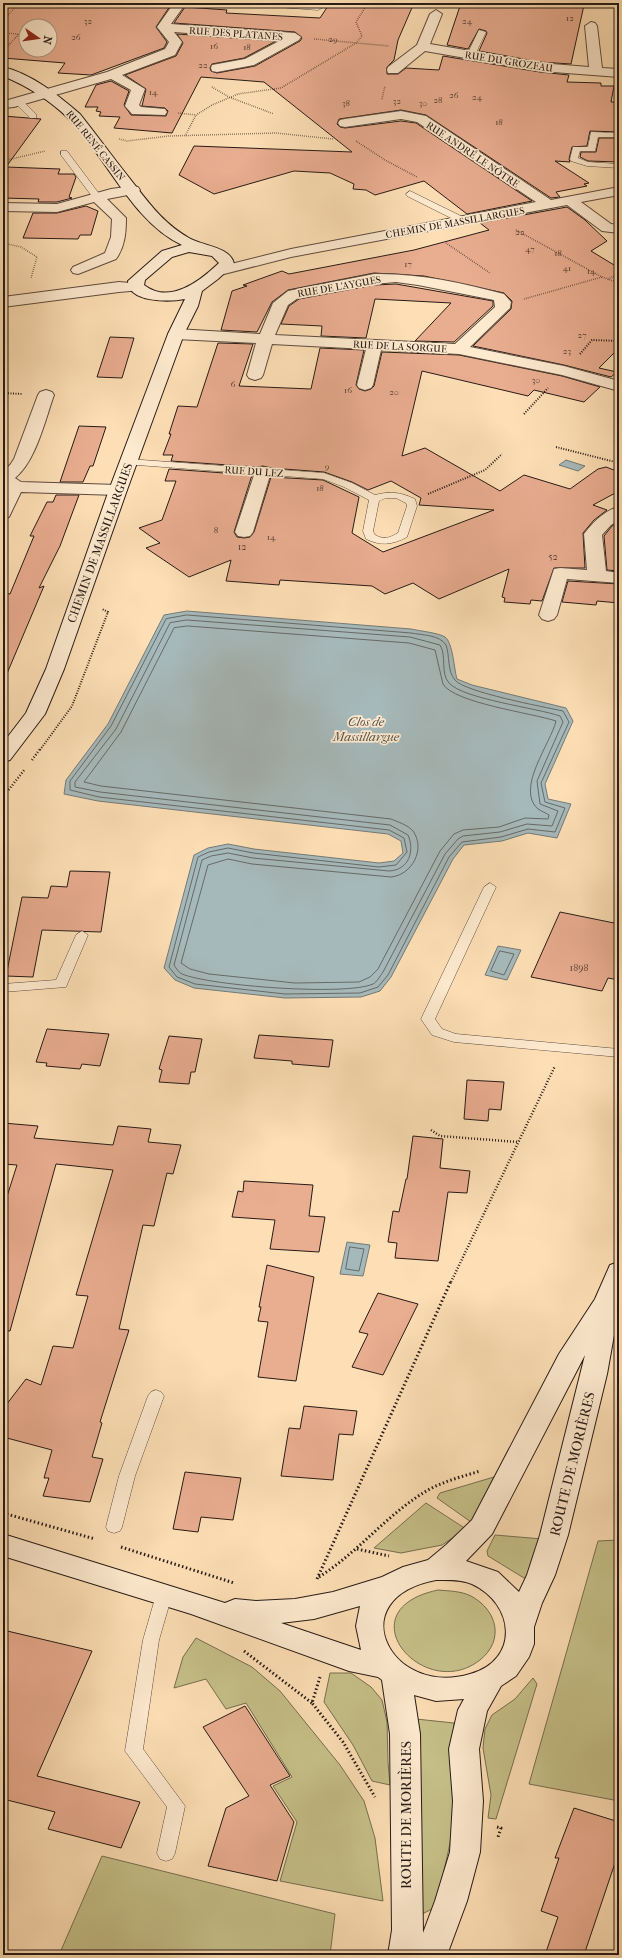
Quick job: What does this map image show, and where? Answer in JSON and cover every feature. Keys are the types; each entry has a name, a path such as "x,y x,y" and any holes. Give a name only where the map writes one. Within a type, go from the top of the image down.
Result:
{"street":[{"path":"163,27 180,3"},
{"path":"393,70 423,47 436,14"},
{"path":"591,26 596,72"},
{"name":"RUE DES PLATANES","path":"163,27 295,37"},
{"name":"RUE DES PLATANES","path":"3,104 112,75 170,52 176,42 163,27"},
{"name":"RUE DES PLATANES","path":"217,68 249,62 295,37"},
{"name":"RUE DU GROZEAU","path":"423,47 540,67 619,73"},
{"name":"RUE RENÉ CASSIN","path":"3,71 47,93 75,117 156,221 184,241 201,249"},
{"path":"112,75 138,89 132,106 137,111 160,112"},
{"name":"RUE ANDRÉ LE NÔTRE","path":"345,123 401,115 422,119 549,205"},
{"path":"3,208 57,208 97,197 133,190"},
{"name":"CHEMIN DE MASSILLARGUES","path":"154,295 178,295 187,293 220,271 291,253 619,191"},
{"path":"78,270 111,256 118,237 119,218 97,197"},
{"path":"570,201 607,228 619,229"},
{"name":"RUE RENÉ CASSIN","path":"156,221 160,236 161,259"},
{"path":"136,287 136,281 161,259 177,250 201,249"},
{"name":"CHEMIN DE MASSILLARGUES","path":"201,249 216,252 243,254 291,253"},
{"path":"216,252 226,259 227,264 220,271"},
{"name":"RUE DE L'AYGUES","path":"255,375 265,339 280,303 293,294 374,279 418,280 501,299"},
{"path":"3,302 24,301 119,287 136,287 144,293 154,295 172,307 179,327"},
{"name":"CHEMIN DE MASSILLARGUES","path":"7,746 35,714 55,669 128,462 179,327 190,306 196,287"},
{"path":"459,349 502,308 501,299"},
{"name":"RUE DE LA SORGUE","path":"179,327 265,339 459,349 564,371 619,386"},
{"path":"365,385 375,344"},
{"path":"3,513 7,482 22,459 46,395"},
{"path":"244,532 263,472"},
{"path":"7,482 118,490"},
{"path":"597,576 593,534 605,521 619,512"},
{"path":"548,615 560,573 619,578"},
{"name":"ROUTE DE MORIÈRES","path":"436,1568 456,1553 482,1527 572,1354 608,1298 619,1271"},
{"name":"ROUTE DE MORIÈRES","path":"521,1625 528,1603 541,1575 554,1535 594,1374 608,1298"},
{"path":"3,1545 198,1605 349,1659 391,1671 417,1685 442,1690 466,1688 489,1681 504,1670 515,1656 521,1641 521,1625 514,1606 501,1590 483,1577 460,1570 436,1568 411,1574 390,1585 327,1606 298,1611 258,1613 198,1605"},
{"path":"390,1585 377,1600 370,1616 369,1634 375,1651 391,1671"},
{"name":"ROUTE DE MORIÈRES","path":"391,1671 405,1734 406,1887 408,1930 404,1955"},
{"path":"431,1955 451,1901 465,1852 468,1801 464,1749 473,1710 489,1681"}],"lane":[{"path":"251,3 318,8"},
{"path":"471,55 482,32"},
{"path":"18,101 34,116"},
{"path":"619,136 594,134 592,149 576,149 574,160 587,164 619,166"},
{"path":"64,153 97,197"},
{"path":"410,194 464,221"},
{"name":"RUE DU LEZ","path":"128,462 324,476 348,485 374,499"},
{"path":"396,494 411,501 412,506 403,535 394,540 382,542 370,537 368,531 374,499 385,495 396,494"},
{"path":"490,887 428,1019 437,1032 454,1038 619,1053"},
{"path":"3,988 61,984 82,935"},
{"path":"114,1527 127,1476 156,1396"},
{"path":"164,1595 151,1640 134,1751 176,1806 166,1853"}],"path":[{"path":"3,21 19,3"},
{"path":"185,136 196,115 229,97 262,90 281,88 356,42 362,36 356,22 368,3"},
{"path":"3,33 19,34 3,52"},
{"path":"295,37 356,42"},
{"path":"217,68 210,83 213,88 229,97 274,114"},
{"path":"388,117 381,106 385,86 393,70"},
{"path":"187,113 196,115"},
{"path":"94,141 113,139 127,141 169,136 276,133 333,139"},
{"path":"356,141 385,160 422,180"},
{"path":"490,216 602,277 619,283"},
{"path":"424,228 507,285 501,299 531,298 602,277"},
{"path":"3,243 20,247 38,257 24,301"},
{"path":"608,279 619,274"},
{"path":"556,447 619,463"},
{"path":"411,501 485,470 502,454"},
{"path":"327,1606 316,1579 446,1292 564,1048"},
{"path":"432,1130 440,1136 518,1142"},
{"path":"310,1581 336,1567 408,1504 424,1492 484,1469 515,1464"},
{"path":"3,1513 98,1540"},
{"path":"120,1547 241,1584"},
{"path":"326,1650 325,1662 312,1703 343,1742 379,1804"}],"shaded area":[{"path":"494,1477 475,1518 471,1522 437,1498 440,1493"},
{"path":"426,1503 466,1529 442,1545 401,1553 374,1548"},
{"path":"495,1535 542,1539 532,1576 524,1578 488,1556 487,1551"},
{"path":"619,1540 619,1801 529,1784 598,1541"},
{"path":"438,1590 459,1592 471,1596 487,1609 495,1626 493,1644 488,1652 480,1660 458,1670 436,1670 417,1662 402,1649 395,1633 397,1616 410,1601"},
{"path":"196,1638 252,1667 280,1691 340,1765 364,1801 375,1838 383,1901 280,1881 297,1822 273,1786 292,1777 246,1703 226,1709 206,1679 174,1688 183,1657"},
{"path":"330,1673 351,1673 371,1687 382,1700 387,1722 390,1785 372,1781 353,1745 324,1702"},
{"path":"533,1678 537,1684 496,1819 488,1818 491,1795 483,1748 485,1729 492,1715 515,1699"},
{"path":"416,1719 454,1723 458,1807 436,1907 422,1914"},
{"path":"102,1856 335,1914 330,1955 59,1955"}],"water":[{"path":"566,460 585,466 578,471 559,465"},
{"name":"Clos de Massillargue","path":"187,611 411,629 438,634 448,640 453,656 457,679 472,685 566,708 573,721 545,784 548,799 571,804 557,838 528,833 502,841 464,845 453,859 391,977 380,991 361,997 285,998 194,988 175,980 164,968 194,855 208,848 228,844 254,849 379,863 394,861 403,853 401,841 388,834 98,801 64,794 66,780 108,724 164,615"},
{"path":"498,946 521,950 507,980 485,975"},
{"path":"347,1242 370,1245 363,1276 340,1274"}],"building":[{"path":"3,3 152,3 151,5 170,6 156,27 167,42 164,48 91,75 58,73 65,63 3,58"},
{"path":"330,3 414,3 398,40 394,60 387,67 387,74 398,74 406,68 439,70 443,56 540,72 569,75 567,82 601,83 601,86 614,86 611,102 619,102 619,132 590,131 587,146 572,147 569,159 570,162 555,161 589,183 584,184 587,186 556,192 560,197 551,198 426,115 401,110 339,119 337,124 340,127 345,128 401,121 416,123 532,201 467,214 424,181 375,195 366,190 353,189 354,184 330,173 294,171 214,194 179,175 194,146 352,152 264,82 201,77 172,133 114,128 120,117 99,116 101,112 96,111 98,107 85,107 96,85 111,81 129,91 124,105 131,115 166,116 168,111 165,108 142,106 146,89 125,75 176,56 183,43 177,34 276,41 244,58 212,64 210,68 211,71 217,73 255,66 300,41 302,38 295,32 174,23 185,7 227,10 226,13 320,18"},
{"path":"461,3 572,3 572,5 584,5 571,64 540,62 479,51 487,33 486,31 479,29 468,49 447,45"},
{"path":"3,116 41,119 6,167 60,169 58,174 74,174 76,177 69,197 72,198 57,202 38,202 39,199 3,198"},
{"path":"599,138 619,138 619,162 588,161 580,157 581,152 596,152"},
{"path":"86,206 98,211 91,235 80,235 78,239 23,238 33,213 57,213"},
{"path":"567,207 585,220 607,241 591,251 619,268 619,348 599,368 617,372 611,377 564,365 473,346 511,309 512,301 504,293 424,276 374,273 288,290 272,302 257,332 221,330 232,291 247,286 243,285 282,271 289,274 414,250 489,230 480,223"},
{"path":"396,284 493,301 493,306 454,342 415,341 451,303 375,299 366,338 321,336 322,326 281,324 289,306 299,299 374,285"},
{"path":"110,337 134,338 122,378 97,377"},
{"path":"218,343 253,344 239,386 311,389 320,348 364,350 356,385 359,389 365,391 374,386 382,352 459,355 562,376 600,387 584,402 534,390 528,396 422,371 402,456 425,448 500,491 524,475 570,489 598,469 606,467 619,472 619,491 593,505 607,510 594,520 583,533 585,568 554,568 542,601 531,600 530,604 504,602 505,598 502,597 509,569 439,599 413,583 385,594 372,586 280,580 279,585 226,581 231,560 189,577 146,548 160,543 139,528 162,520 176,481 165,481 169,469 252,475 234,532 237,537 244,538 250,537 254,532 271,477 323,480 359,497 352,533 383,552 494,510 419,505 421,498 391,481 368,490 352,482 324,472 271,468 263,466 257,467 171,461 173,455 163,455 171,434 169,434 178,406 197,407"},
{"path":"79,426 106,427 93,466 90,466 83,482 60,482"},
{"path":"56,495 79,495 60,546 39,588 44,586 3,683 3,593 10,594 34,536 30,536 47,502 53,502"},
{"path":"619,522 619,571 607,570 604,536 612,526"},
{"path":"568,581 619,584 619,603 597,601 596,605 562,602"},
{"path":"70,871 110,872 101,932 42,930 33,977 6,976 22,897 48,898 51,886 67,887"},
{"path":"560,912 619,924 619,980 608,978 602,991 531,977"},
{"path":"47,1029 109,1034 100,1066 82,1064 80,1069 46,1066 47,1063 36,1062"},
{"path":"259,1035 333,1040 329,1067 292,1064 292,1061 254,1058"},
{"path":"169,1036 202,1039 195,1072 191,1072 189,1084 159,1082 162,1070 159,1069"},
{"path":"467,1080 504,1082 501,1110 489,1109 488,1121 464,1119"},
{"path":"3,1123 38,1126 34,1138 113,1145 118,1126 151,1129 148,1142 181,1145 173,1174 167,1173 154,1226 143,1225 119,1329 129,1330 100,1422 102,1423 92,1457 103,1459 90,1502 43,1496 49,1478 44,1478 52,1450 3,1437 3,1409 26,1379 41,1385 53,1346 73,1348 88,1296 76,1295 113,1170 56,1164 10,1331 3,1330 3,1209 17,1165 3,1164"},
{"path":"413,1136 443,1139 440,1168 470,1171 467,1193 448,1192 438,1261 395,1258 397,1243 388,1242 393,1211 399,1212 407,1179"},
{"path":"244,1181 313,1185 309,1216 325,1217 319,1252 270,1249 275,1220 232,1217 238,1191 243,1192"},
{"path":"267,1265 314,1277 296,1381 258,1377 268,1322 258,1321 261,1307 259,1307"},
{"path":"378,1293 418,1304 383,1375 352,1367 368,1334 359,1332"},
{"path":"304,1406 357,1411 353,1435 339,1434 333,1480 281,1476 289,1428 300,1429"},
{"path":"185,1472 241,1478 233,1520 201,1517 198,1532 173,1529"},
{"path":"3,1630 92,1651 37,1776 140,1802 121,1848 48,1829 55,1812 3,1799"},
{"path":"245,1706 290,1776 270,1785 294,1822 277,1881 208,1866 226,1808 249,1796 203,1727"},
{"path":"574,1808 619,1822 619,1851 584,1955 545,1955 558,1917 541,1911 559,1858 555,1858"}]}
